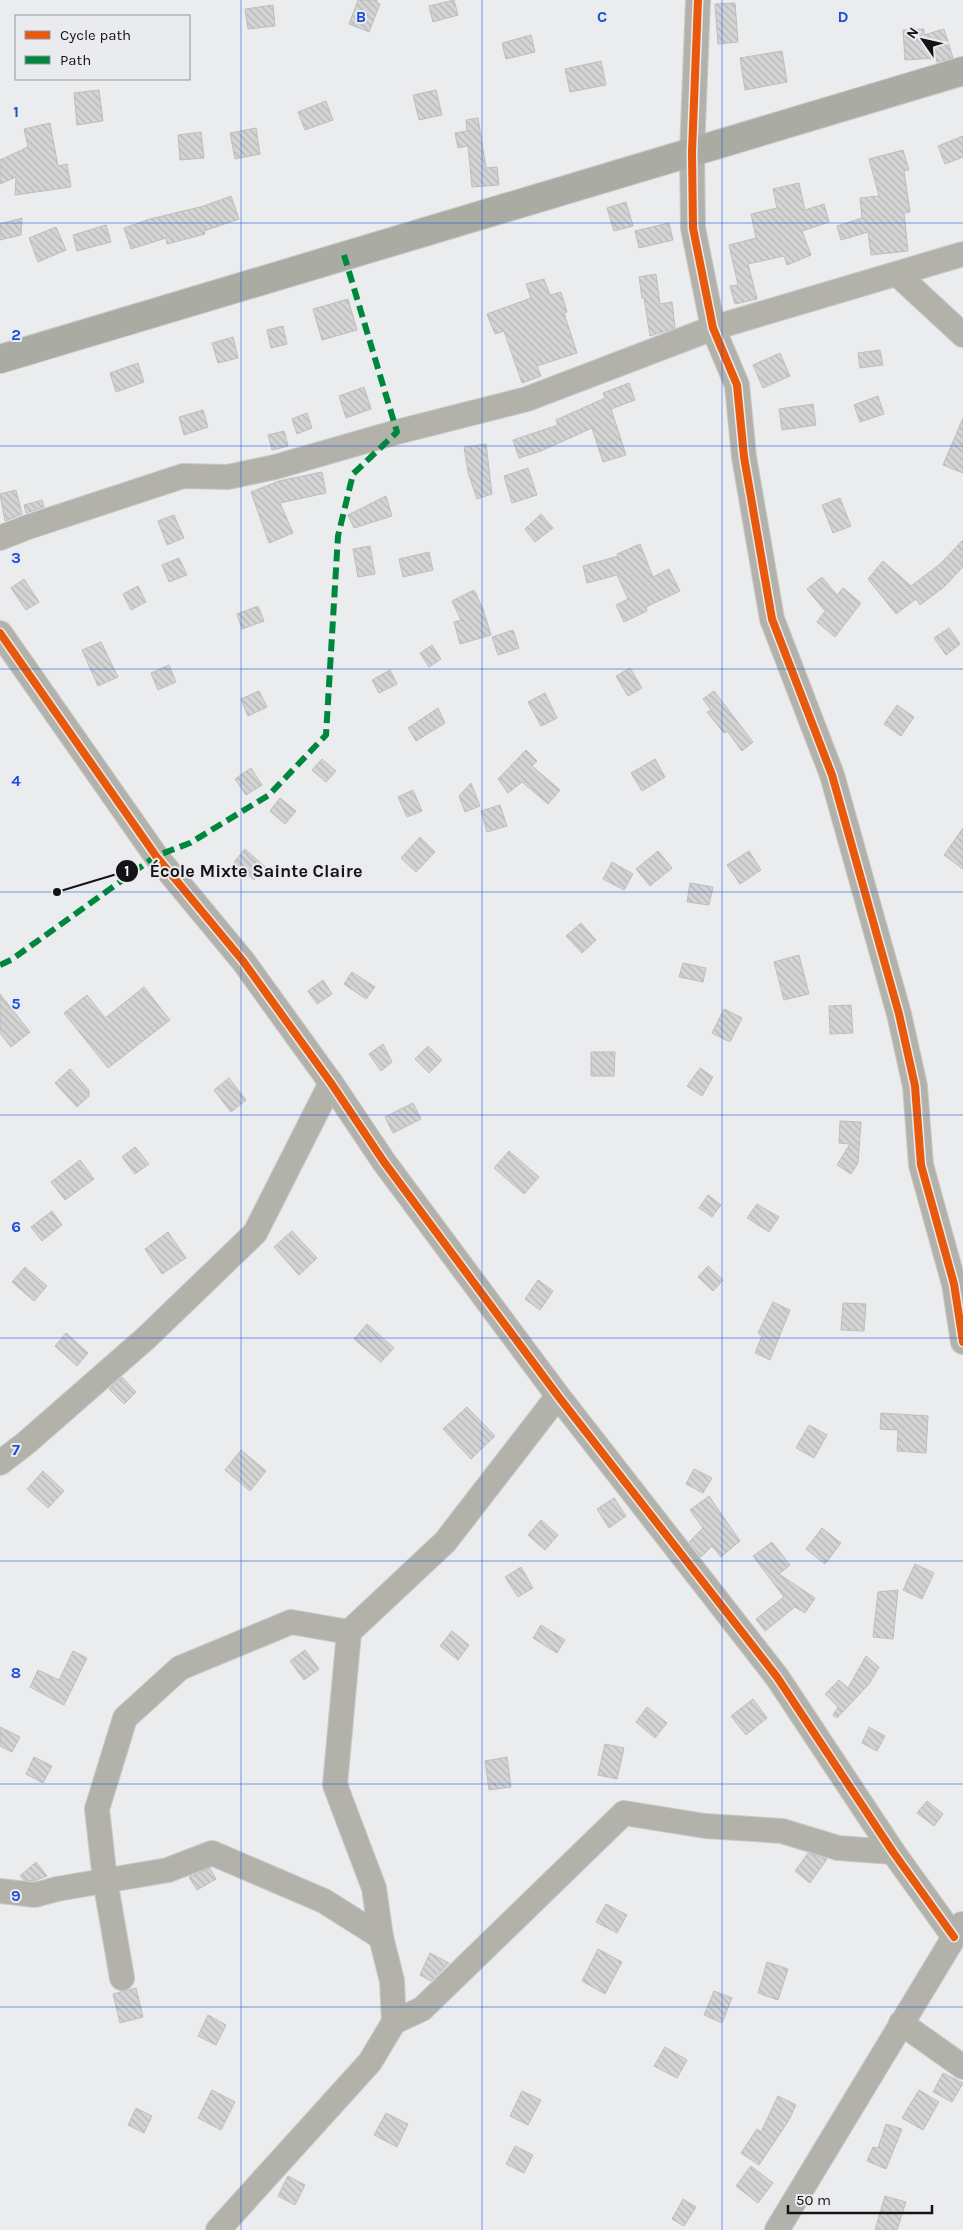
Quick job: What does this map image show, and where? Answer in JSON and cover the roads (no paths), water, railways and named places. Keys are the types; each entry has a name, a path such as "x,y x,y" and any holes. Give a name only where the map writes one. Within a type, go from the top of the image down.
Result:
{"main road":[{"path":"0,359 963,71"}],"street":[{"path":"698,0 692,152 693,228 713,328 737,386 744,457 772,620 832,775 899,1014 915,1086 921,1165 954,1284 963,1342"},
{"path":"0,538 183,476 228,477 265,469 397,432 527,399 713,328 963,254"},
{"path":"897,274 963,334"},
{"path":"0,633 156,856 243,961 331,1083 384,1162 558,1396 777,1677 893,1852 959,1930 777,2230"},
{"path":"0,1463 26,1443 146,1338 255,1233 331,1083"},
{"path":"218,2230 370,2062 394,2022 392,1981 381,1937 374,1888 335,1785 349,1632 445,1542 558,1396"},
{"path":"122,1978 105,1880 98,1809 124,1718 180,1668 291,1622 349,1632"},
{"path":"394,2022 422,2009 624,1813 705,1826 782,1830 838,1848 893,1852"},
{"path":"0,1890 35,1895 105,1880 168,1870 212,1853 324,1901 381,1937"},
{"path":"901,2023 963,2068"}],"place":[{"name":"École Mixte Sainte Claire","path":"57,892"}]}
